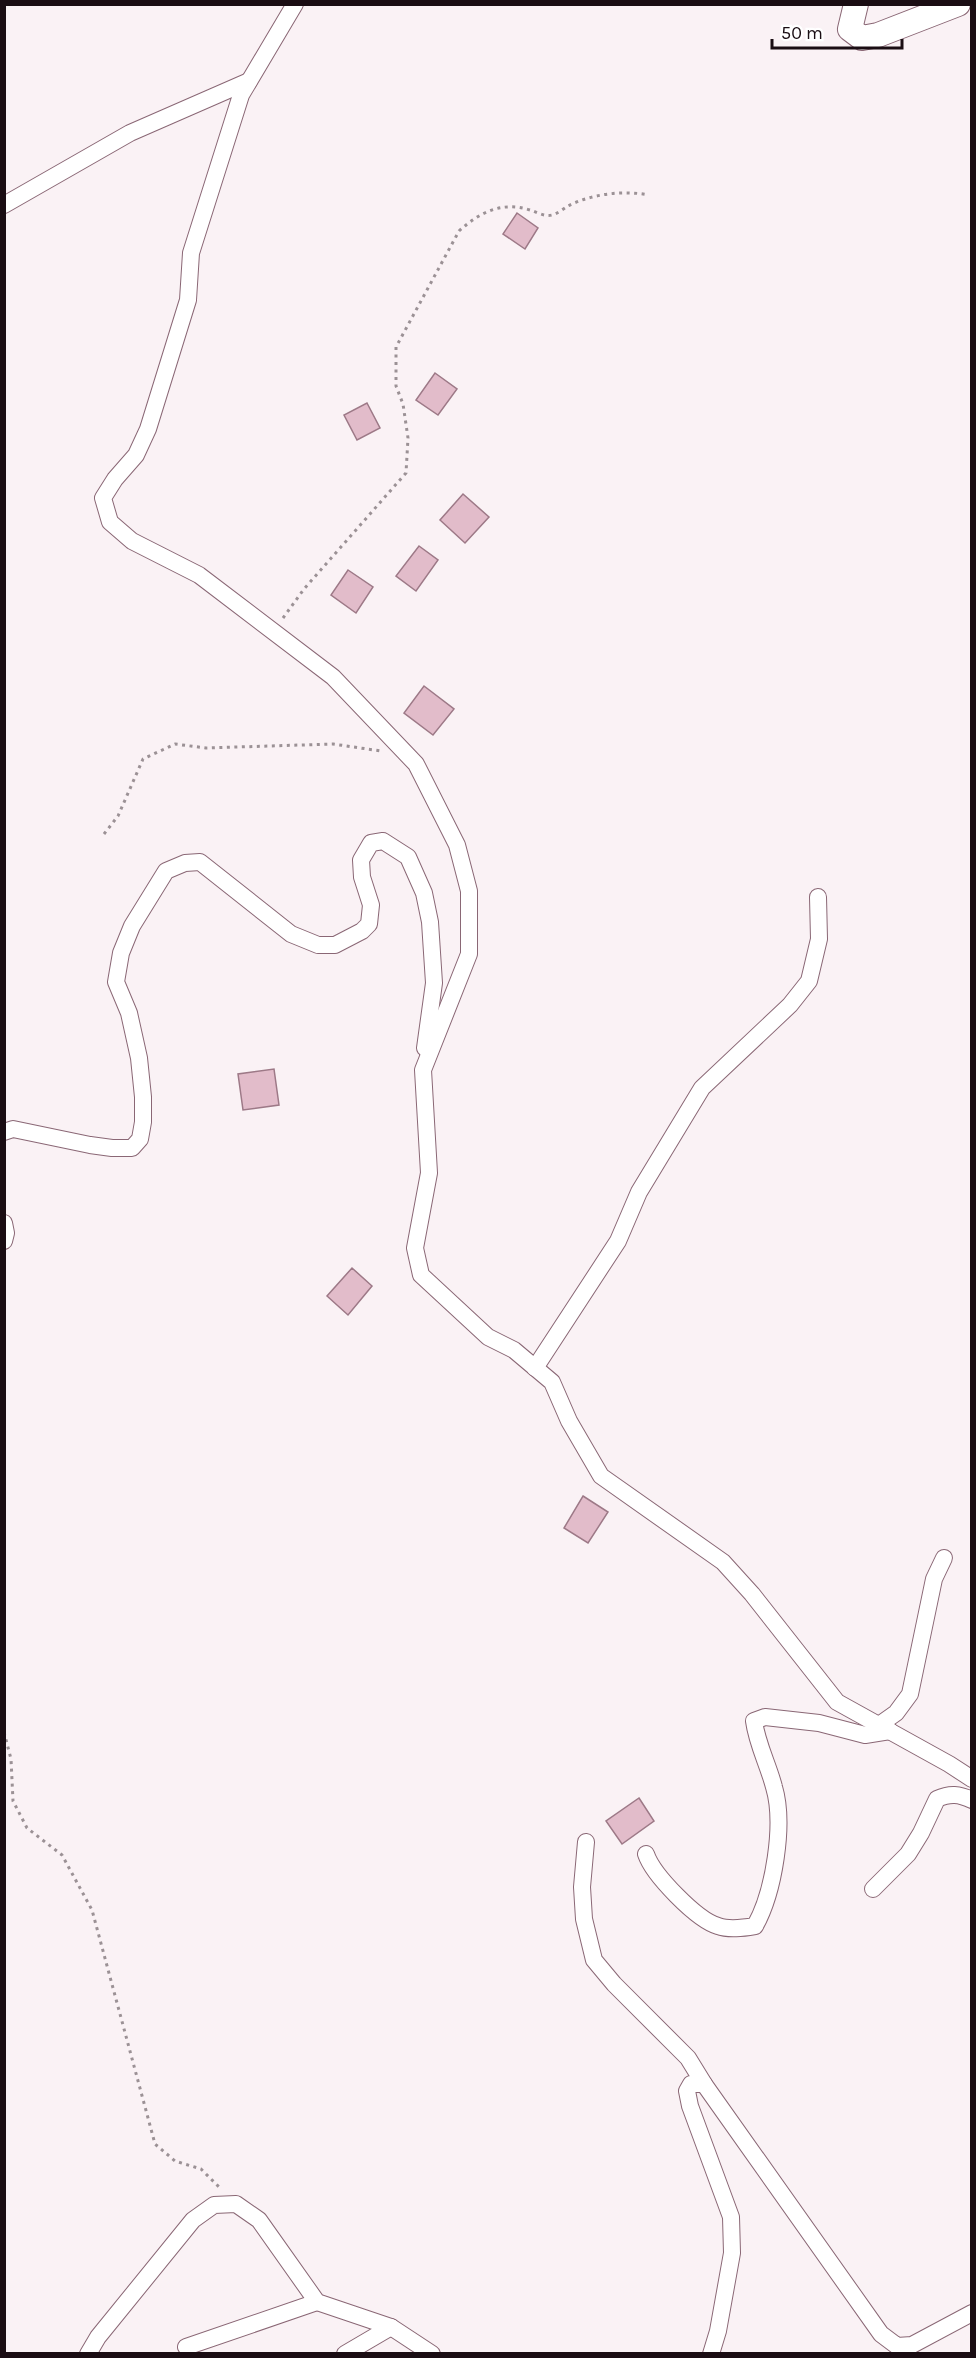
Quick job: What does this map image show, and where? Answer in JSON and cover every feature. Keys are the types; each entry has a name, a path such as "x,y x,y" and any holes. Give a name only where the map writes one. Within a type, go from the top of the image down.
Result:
{"street":[{"path":"295,4 241,95 191,253 188,300 148,429 136,455 115,479 103,498 110,522 132,541 199,575 333,677 416,764 457,845 469,891 469,954 423,1070"},
{"path":"856,4 850,29 862,38 878,35 958,4"},
{"path":"4,206 130,132 249,81"},
{"path":"4,1131 13,1129 112,1148 132,1148 140,1139 143,1097 139,1058 129,1013 116,982 121,953 132,926 166,872 185,863 200,862 291,934 318,945 335,945 362,931 369,924 371,905 362,877 361,860 371,843 383,841 408,857 424,893 431,933 434,983 423,1070 429,1173 415,1248 421,1275 488,1337 514,1350 552,1382 569,1421 601,1476 723,1562 752,1594 837,1702 972,1779"},
{"path":"535,1368 618,1241 639,1192 702,1088 790,1005 809,981 819,939 818,897"},
{"path":"4,1223 6,1233 4,1241"},
{"path":"646,1854 654,1871 666,1886 702,1917 717,1926 740,1928 755,1926 762,1914 769,1891 778,1841 775,1789 760,1750 754,1721 765,1718 819,1723 865,1735 884,1728 910,1694 928,1602 934,1579 944,1558"},
{"path":"873,1889 908,1854 937,1799 949,1794 962,1795 972,1800"},
{"path":"586,1842 582,1887 584,1919 594,1960 614,1984 688,2058 881,2334 897,2346 912,2345 972,2313"},
{"path":"704,2084 691,2084 687,2091 690,2106 731,2217 732,2253 718,2331 711,2354"},
{"path":"88,2354 98,2337 193,2220 214,2205 236,2204 259,2220 317,2302 391,2327 432,2354"},
{"path":"186,2347 317,2302"},
{"path":"345,2354 391,2327"}],"path":[{"path":"272,631 304,590 406,473 408,438 403,404 396,386 396,347 459,231 492,208 508,206 553,216 569,205 590,197 637,193 649,195"},
{"path":"104,834 118,816 143,759 175,744 206,748 333,744 386,753"},
{"path":"4,1732 11,1759 13,1801 27,1828 62,1855 92,1910 155,2144 175,2161 201,2169 236,2204"}],"building":[{"path":"517,213 538,228 525,249 503,234"},
{"path":"435,373 457,389 438,415 416,400"},
{"path":"367,403 380,428 357,440 344,415"},
{"path":"463,494 489,517 465,543 440,520"},
{"path":"419,546 438,560 416,591 396,576"},
{"path":"348,570 373,587 356,613 331,595"},
{"path":"424,686 454,709 433,735 404,713"},
{"path":"274,1069 279,1105 243,1110 238,1074"},
{"path":"352,1268 372,1286 348,1315 327,1296"},
{"path":"583,1496 608,1512 588,1543 564,1528"},
{"path":"639,1798 654,1821 622,1844 606,1821"}]}
